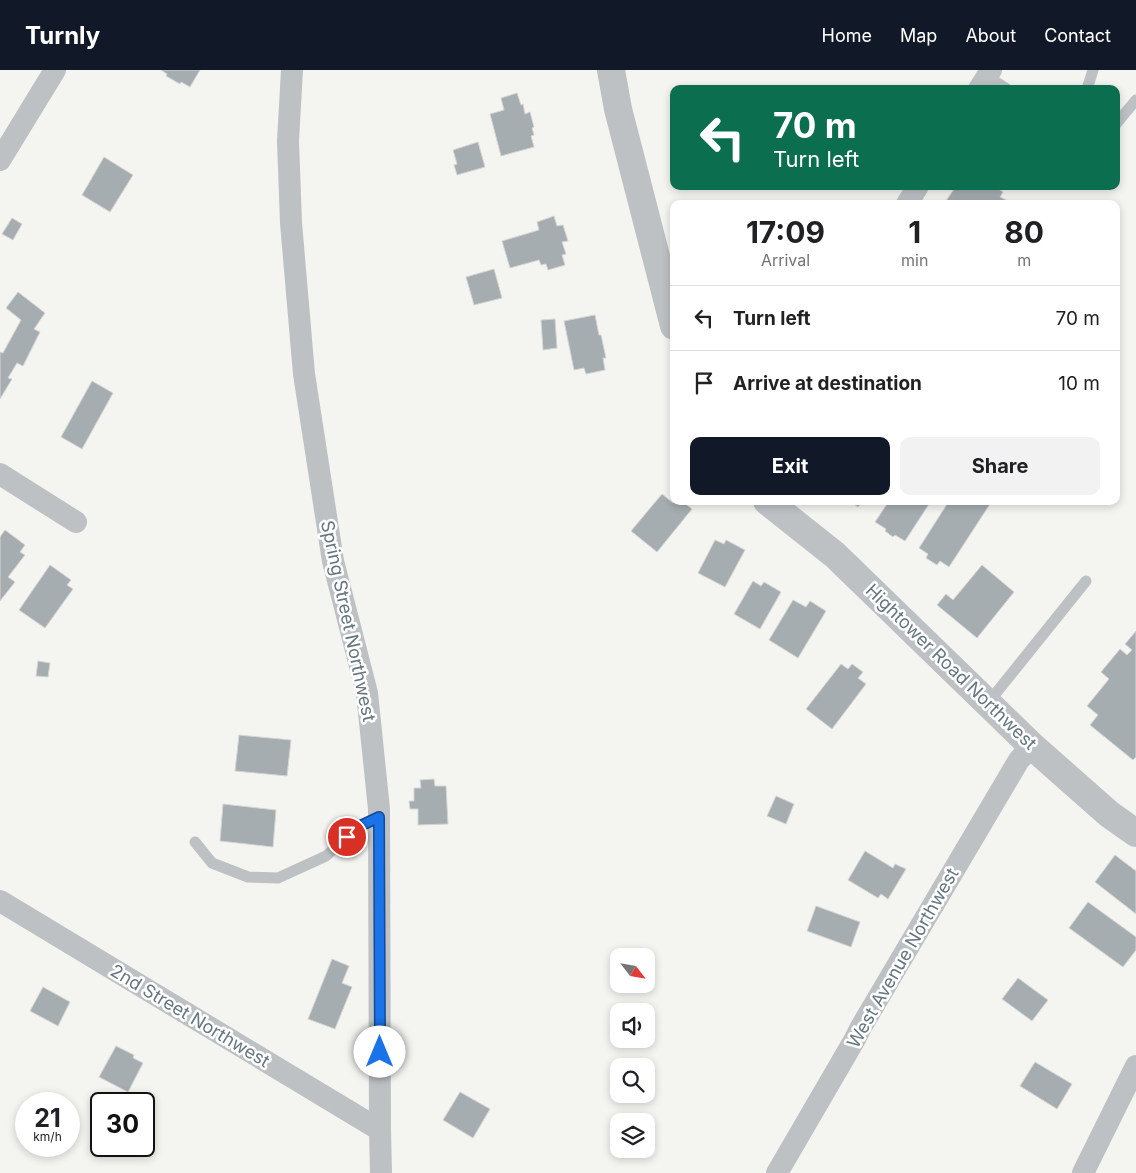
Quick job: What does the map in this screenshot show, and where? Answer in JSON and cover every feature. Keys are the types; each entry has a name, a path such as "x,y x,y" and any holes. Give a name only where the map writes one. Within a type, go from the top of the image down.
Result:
{"street":[{"name":"Spring Street Northwest","path":"292,70 288,141 291,223 304,374 333,561 367,693 379,817 380,1130 383,1171"},
{"path":"611,70 618,109 670,310"},
{"path":"0,160 51,71"},
{"path":"0,474 76,522"},
{"name":"Hightower Road Northwest","path":"772,505 835,555 1032,746 1109,814 1136,833"},
{"name":"West Avenue Northwest","path":"777,1173 1019,760 1032,746"},
{"name":"2nd Street Northwest","path":"0,902 380,1130"},
{"path":"1084,1173 1136,1066"}],"lane":[{"path":"1088,85 1093,70"},
{"path":"986,78 999,85"},
{"path":"1120,119 1136,100"},
{"path":"988,703 1086,581"},
{"path":"195,842 212,863 248,877 278,878 326,856 358,827 379,817"}],"building":[{"path":"161,70 200,70 190,87 166,76 167,74"},
{"path":"517,93 521,105 523,104 525,114 530,112 534,127 532,128 534,135 531,136 534,147 501,156 490,114 504,110 501,98"},
{"path":"478,142 485,167 457,175 454,165 457,164 453,150"},
{"path":"104,157 133,175 110,212 82,195"},
{"path":"953,190 1000,190 1003,192 1000,197 1006,200 947,200"},
{"path":"554,216 557,226 563,225 568,241 562,242 566,254 562,255 565,265 548,270 546,264 541,265 539,260 510,268 502,241 539,230 537,222"},
{"path":"12,218 22,224 13,240 2,234"},
{"path":"494,269 502,298 474,305 466,277"},
{"path":"18,292 45,313 34,329 40,332 23,366 17,363 8,378 12,379 0,399 0,352 3,353 21,320 6,308"},
{"path":"595,315 606,358 603,358 605,370 586,374 584,368 574,370 564,321"},
{"path":"555,319 557,348 543,350 541,320"},
{"path":"92,381 113,393 82,449 61,437"},
{"path":"662,494 670,501 670,505 687,505 692,509 657,552 631,531"},
{"path":"886,505 928,505 905,541 895,535 893,537 885,531 886,529 875,522"},
{"path":"946,505 989,505 949,567 940,561 937,565 926,558 928,554 919,548"},
{"path":"5,530 25,545 20,552 25,555 8,577 15,582 0,601 0,537"},
{"path":"715,540 724,544 726,540 745,550 725,587 698,573"},
{"path":"50,565 71,580 67,585 73,589 45,628 19,610"},
{"path":"982,565 1014,592 977,638 937,605 946,594 953,600"},
{"path":"753,581 761,586 764,582 781,592 760,629 734,614"},
{"path":"793,600 806,607 810,601 826,611 798,658 769,640"},
{"path":"1136,631 1136,757 1133,760 1090,725 1098,715 1087,706 1109,679 1101,672 1120,649 1127,655 1132,650 1125,644"},
{"path":"38,661 50,663 48,677 36,676"},
{"path":"841,664 848,669 852,664 863,672 858,678 866,684 832,729 806,709"},
{"path":"239,735 291,740 287,776 235,771"},
{"path":"434,779 435,786 446,786 448,824 418,825 418,809 410,809 409,801 414,801 414,788 421,788 420,780"},
{"path":"776,796 794,804 786,824 767,816"},
{"path":"223,804 276,810 273,847 220,841"},
{"path":"865,851 893,868 895,864 906,869 888,899 881,894 878,898 848,880"},
{"path":"1115,855 1136,871 1136,914 1095,882"},
{"path":"1088,902 1136,937 1136,950 1123,967 1069,928"},
{"path":"816,906 860,922 851,947 807,931"},
{"path":"332,959 349,966 342,983 352,987 335,1029 308,1019"},
{"path":"1018,978 1048,1000 1032,1021 1002,999"},
{"path":"43,987 70,1002 58,1026 30,1011"},
{"path":"116,1046 134,1055 133,1058 143,1063 128,1092 99,1077"},
{"path":"1035,1062 1072,1084 1057,1109 1020,1086"},
{"path":"460,1092 490,1109 473,1138 443,1120"}],"route":[{"path":"347,837 358,827 379,817 380,1052"}]}
